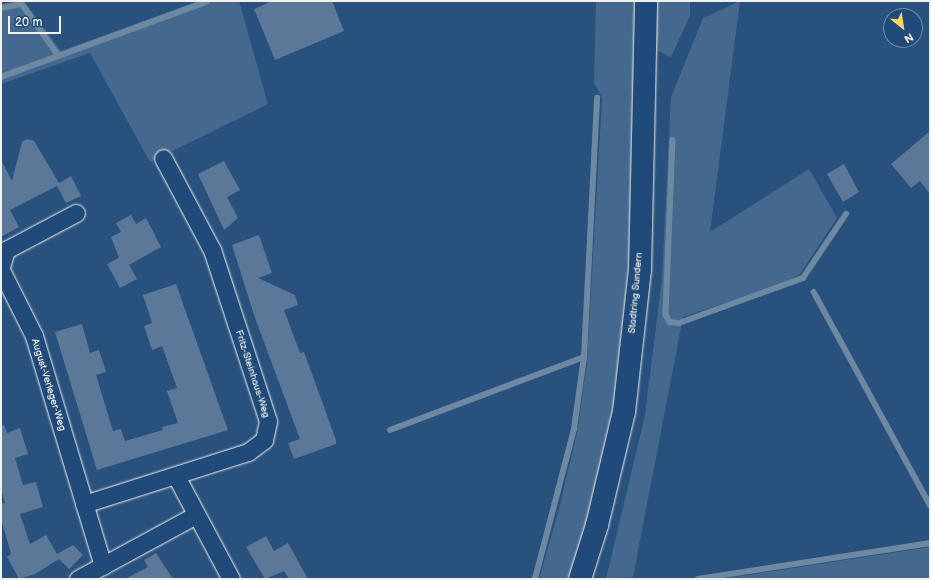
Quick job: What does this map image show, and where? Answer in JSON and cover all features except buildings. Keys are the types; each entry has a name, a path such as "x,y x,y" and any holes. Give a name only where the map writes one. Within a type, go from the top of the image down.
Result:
{"main road":[{"name":"Stadtring Sundern","path":"580,579 597,525 624,412 640,270 646,1"}],"street":[{"name":"Fritz-Steinhaus-Weg","path":"84,504 248,452 264,440 268,421 212,250 163,158"},
{"name":"August-Verleger-Weg","path":"76,212 6,250 1,269 34,336 103,566"},
{"path":"176,476 231,579"},
{"path":"78,579 196,515"}],"shaded area":[{"path":"24,1 61,51 198,1 239,1 268,104 150,162 90,53 1,84 1,4"},
{"path":"596,1 635,1 629,255 623,326 614,402 588,522 571,579 539,579 559,509 577,433 587,362 602,98 594,82"},
{"path":"656,1 690,1 690,16 671,57 656,50"},
{"path":"740,1 710,232 809,169 837,218 800,274 786,282 683,317 633,577 606,579 645,415 662,279 671,97 703,18"},
{"path":"930,547 930,579 722,579"}],"waterway":[{"path":"20,1 59,56"},
{"path":"1,77 206,2"},
{"path":"1,8 22,4"},
{"path":"535,579 574,429 584,357 597,98"},
{"path":"673,140 666,315 670,322 679,323 803,278 846,214"},
{"path":"814,292 930,505"},
{"path":"390,430 584,357"},
{"path":"698,579 930,543"}]}
